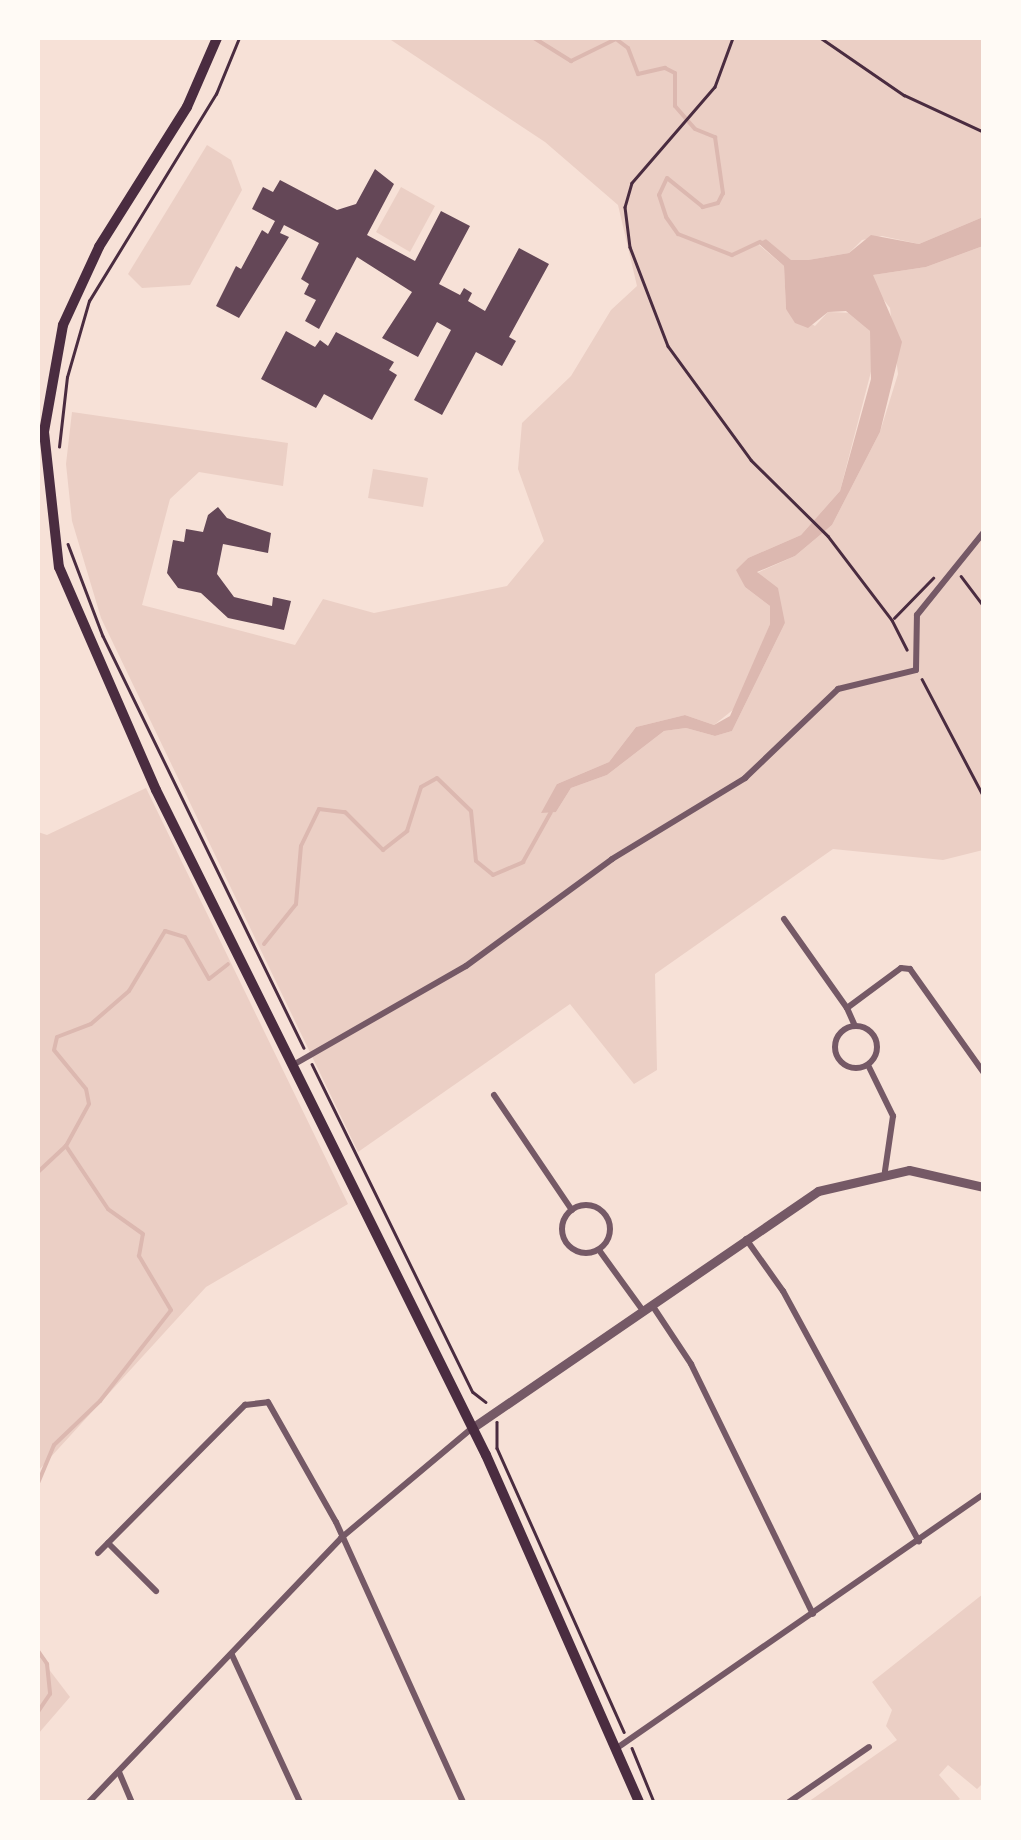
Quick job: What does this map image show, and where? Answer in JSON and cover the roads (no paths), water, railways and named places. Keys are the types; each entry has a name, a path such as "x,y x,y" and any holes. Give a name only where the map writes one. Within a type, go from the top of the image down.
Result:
{"main road":[{"path":"217,38 186,107 119,211 74,299 52,372 44,473 60,566 80,626 472,1428 639,1802"}],"street":[{"path":"293,1065 466,966 612,858 745,778 838,689 916,670 917,615 984,532"},
{"path":"784,918 847,1008 855,1026 870,1031 877,1044 868,1065 893,1116 884,1171"},
{"path":"847,1008 901,968 910,969 984,1072"},
{"path":"855,1026 837,1039 836,1054 853,1068 868,1065"},
{"path":"494,1095 572,1210"},
{"path":"89,1802 342,1538 472,1428 744,1236 818,1191 884,1171 940,1175 984,1187"},
{"path":"594,1206 604,1214 609,1236 599,1250 579,1252 566,1242 563,1224 572,1210 594,1206"},
{"path":"744,1236 783,1291 919,1540"},
{"path":"599,1250 691,1364 813,1614"},
{"path":"98,1553 245,1405 268,1402 342,1538 463,1802"},
{"path":"617,1748 984,1494"},
{"path":"108,1543 156,1590"},
{"path":"232,1656 300,1802"},
{"path":"788,1802 869,1747"},
{"path":"119,1772 132,1802"}],"waterway":[{"path":"534,38 571,61 616,39 628,48 638,74 665,68 675,73 675,106 695,129 715,137 723,193 718,203 703,207 667,178 659,195 666,217 678,234 732,255 760,242"},
{"path":"264,944 296,904 301,846 319,809 345,812 383,850 407,831 421,787 437,778 471,811 476,861 493,875 523,862 551,812"},
{"path":"38,1172 66,1146 89,1104 86,1089 54,1050 57,1037 91,1024 129,991 165,931 185,937 209,979 228,964"},
{"path":"38,1483 54,1445 100,1401 171,1310 139,1256 143,1234 108,1209 66,1146"},
{"path":"38,1651 47,1664 50,1694 38,1712"}]}
